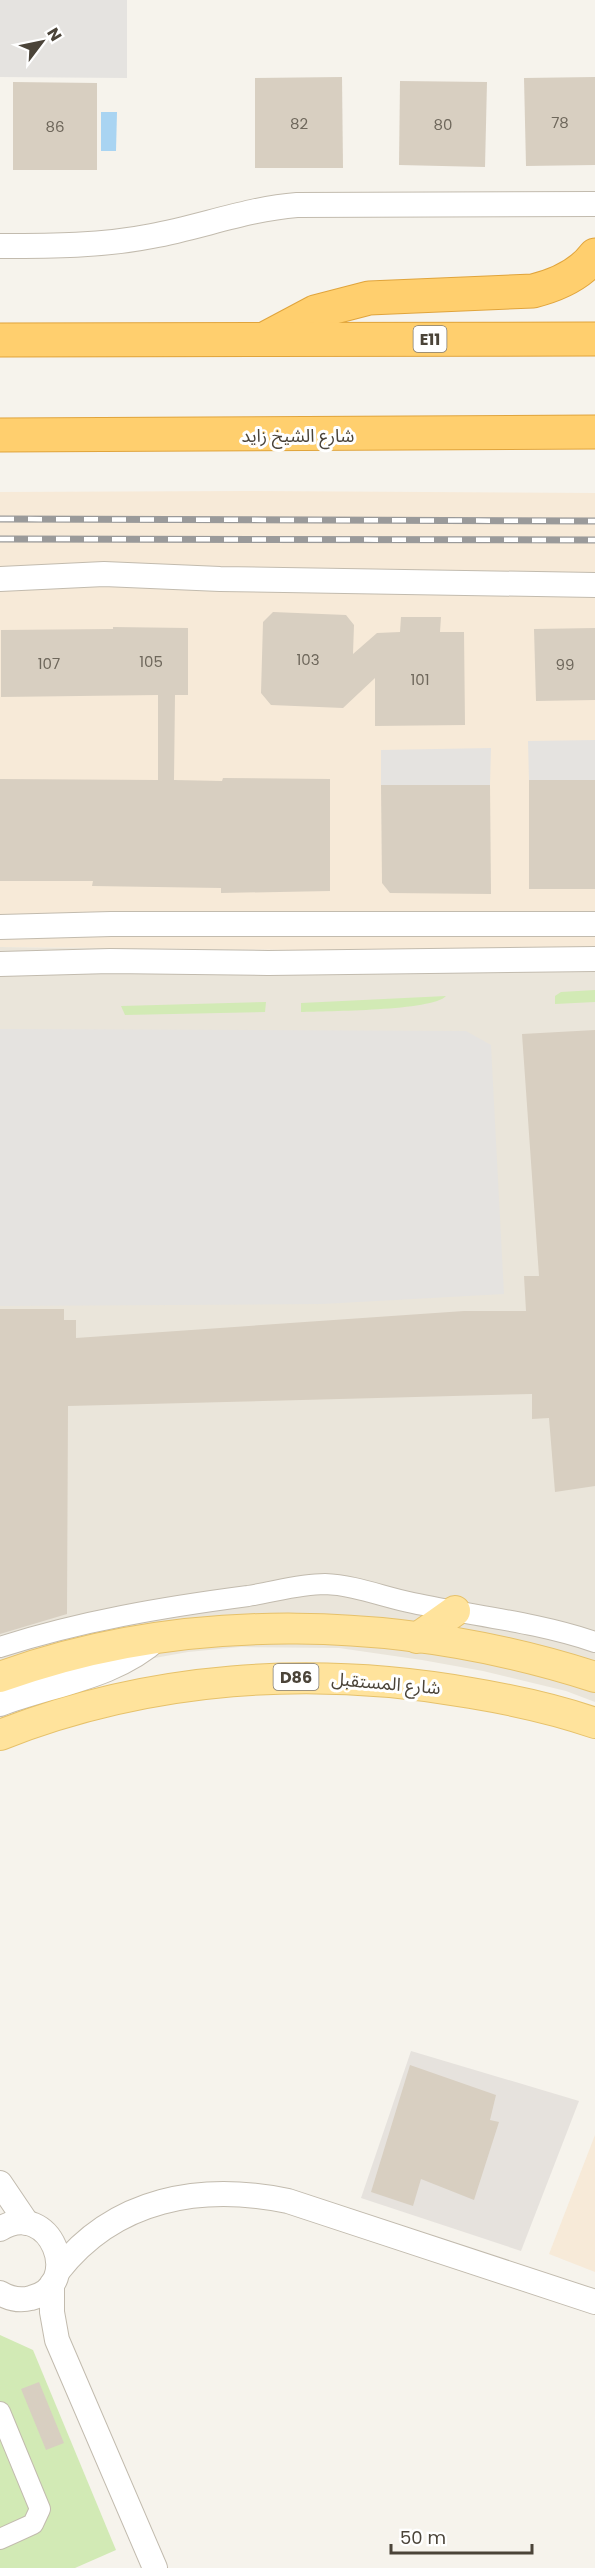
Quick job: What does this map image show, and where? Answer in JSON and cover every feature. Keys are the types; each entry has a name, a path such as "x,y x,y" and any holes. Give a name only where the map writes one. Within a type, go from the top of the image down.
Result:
{"highway":[{"path":"265,339 315,312 342,303 369,298 533,291 549,287 579,271 595,255"},
{"name":"E11","path":"0,340 595,339"},
{"name":"شارع الشيخ زايد","path":"0,435 595,432"}],"main road":[{"path":"417,1638 455,1611"},
{"path":"0,1677 70,1654 160,1636 279,1629 417,1638 523,1657 595,1677"},
{"name":"شارع المستقبل","path":"0,1735 48,1717 145,1692 205,1683 295,1677 376,1680 446,1688 526,1704 595,1723"}],"street":[{"path":"0,246 87,244 140,238 178,231 255,210 297,205 595,204"},
{"path":"0,579 104,574 220,579 595,585"},
{"path":"0,927 111,924 595,924"},
{"path":"0,964 110,961 268,963 595,959"},
{"path":"0,1647 103,1619 312,1585 340,1586 396,1600 522,1622 595,1642"},
{"path":"0,1704 115,1667 139,1654 160,1636"},
{"path":"0,2183 35,2227 51,2238 57,2248 52,2312 57,2340 155,2568"},
{"path":"5,2296 36,2297 55,2278 82,2244 111,2223 148,2206 197,2194 239,2192 288,2201 595,2302"},
{"path":"0,2229 15,2223 77,2230 111,2223"},
{"path":"5,2296 57,2340"},
{"path":"0,2412 40,2509 33,2524 0,2539"}],"shaded area":[{"path":"0,0 127,0 127,78 0,77"},
{"path":"0,492 595,493 595,953 0,947"},
{"path":"595,740 595,780 529,780 528,741"},
{"path":"491,748 490,785 381,785 381,750"},
{"path":"0,947 595,953 595,1702 566,1691 483,1671 422,1660 339,1648 240,1647 188,1652 132,1662 0,1700"},
{"path":"0,1029 466,1031 491,1045 504,1294 322,1304 0,1306"},
{"path":"411,2051 579,2101 521,2251 361,2198"},
{"path":"595,2135 595,2272 549,2254"}],"green space":[{"path":"595,990 595,1002 555,1004 555,996 561,992"},
{"path":"446,996 421,1005 301,1012 301,1003"},
{"path":"266,1002 265,1012 125,1015 121,1006"},
{"path":"0,2335 33,2350 116,2550 75,2568 0,2568"}],"water":[{"path":"101,112 117,112 116,151 101,151"}],"building":[{"path":"342,77 343,168 255,168 255,78"},
{"path":"595,77 595,165 526,166 524,78"},
{"path":"400,81 487,82 485,167 399,165"},
{"path":"13,82 97,83 97,170 13,170"},
{"path":"273,612 346,615 354,625 353,654 377,633 400,632 401,617 441,617 440,632 464,632 465,725 375,726 375,678 343,708 271,705 261,693 263,622"},
{"path":"113,627 188,628 188,695 175,695 174,780 330,779 330,891 221,893 221,888 92,886 93,881 0,881 0,779 158,780 158,695 1,697 1,630 113,629"},
{"path":"595,628 595,700 536,701 534,629"},
{"path":"529,780 595,780 595,889 529,889"},
{"path":"381,785 490,785 491,894 390,893 382,883"},
{"path":"595,1030 595,1486 555,1492 549,1418 532,1419 532,1394 68,1406 67,1614 0,1634 0,1309 64,1309 64,1320 76,1320 76,1338 464,1311 526,1311 524,1276 539,1276 522,1034"},
{"path":"410,2065 496,2095 490,2120 499,2122 474,2200 421,2179 413,2206 371,2192"},
{"path":"39,2382 64,2443 46,2450 21,2389"}],"railway":[{"path":"0,519 595,521"},
{"path":"0,539 595,540"}]}
